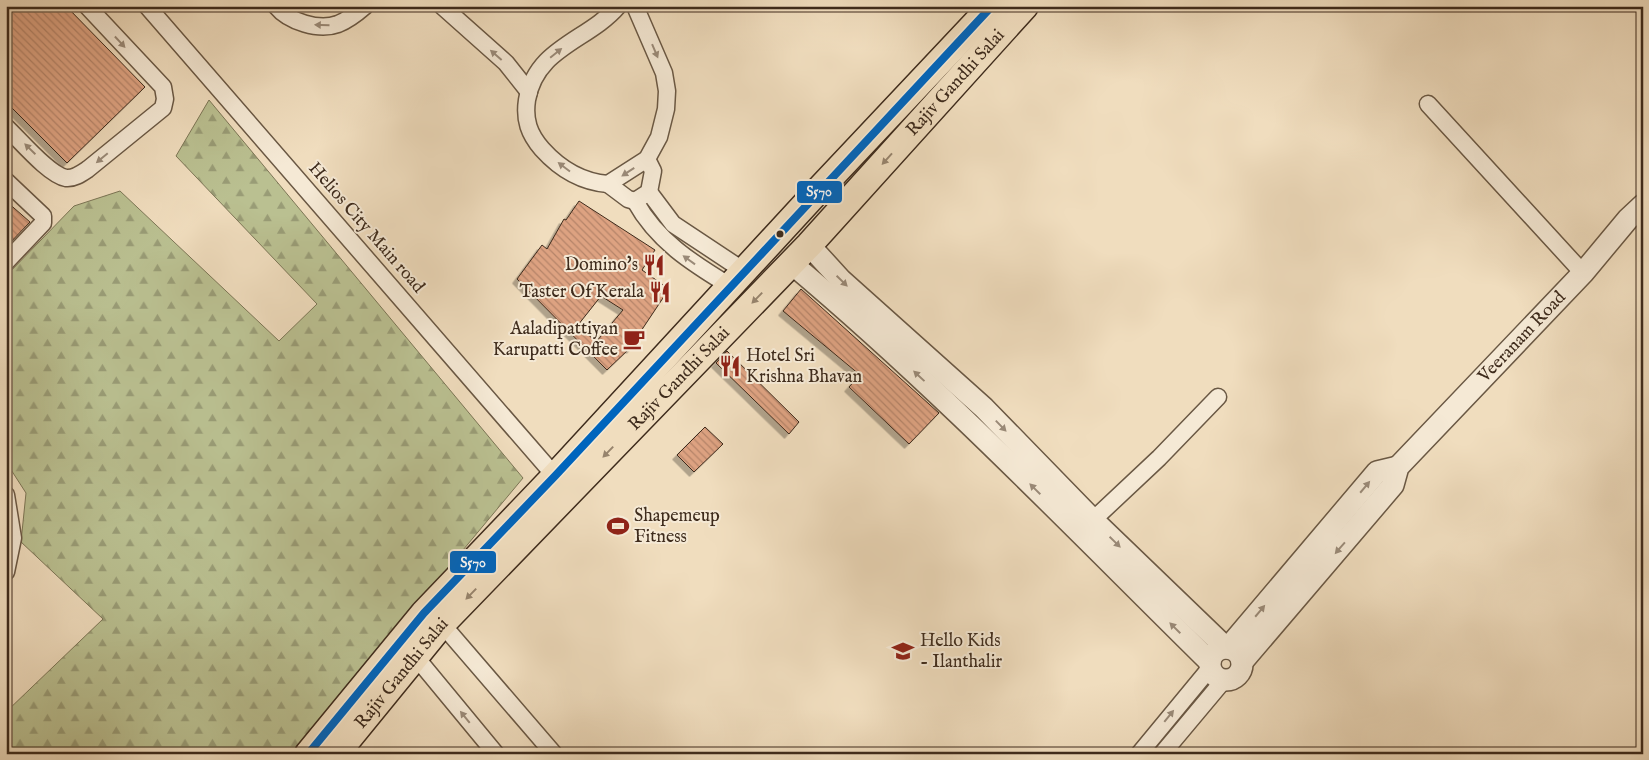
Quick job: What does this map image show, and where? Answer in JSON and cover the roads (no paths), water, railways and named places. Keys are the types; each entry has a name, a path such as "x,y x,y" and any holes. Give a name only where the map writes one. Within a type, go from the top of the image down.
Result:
{"main road":[{"name":"Rajiv Gandhi Salai","path":"308,754 424,613 555,476 992,6"},
{"name":"Rajiv Gandhi Salai","path":"336,754 442,624 800,254 1025,6"}],"street":[{"path":"6,127 53,172 67,178 77,176 88,170 163,108 165,98 163,87 87,6"},
{"name":"Helios City Main road","path":"146,6 555,476"},
{"path":"276,6 291,19 321,26 337,24 365,6"},
{"path":"442,6 506,63 528,92"},
{"path":"618,6 546,62 533,77 528,92 526,119 536,142 571,173 584,179 608,184 635,201 646,221 658,234 690,261 737,279"},
{"path":"608,184 647,159 659,137 667,91 664,73 635,6"},
{"path":"1428,104 1583,273"},
{"path":"635,201 649,192 653,171 647,159"},
{"path":"6,181 43,216 43,223 6,262"},
{"path":"649,192 673,224 737,279"},
{"name":"Veeranam Road","path":"1232,653 1377,472 1398,467 1583,273 1628,219 1643,205"},
{"path":"800,254 841,304 966,406 1065,506 1210,677 1232,679 1238,674 1232,653 1093,520 1065,506"},
{"path":"1093,520 1159,458 1218,397"},
{"path":"6,572 13,538 7,497"},
{"path":"442,624 554,754"},
{"path":"1162,754 1210,677 1215,652 1232,653"},
{"path":"415,656 496,754"},
{"path":"1139,754 1210,677"}],"place":[{"name":"Domino's","path":"654,265"},
{"name":"Taster Of Kerala","path":"660,292"},
{"name":"Aaladipattiyan Karupatti Coffee","path":"634,339"},
{"name":"Hotel Sri Krishna Bhavan","path":"730,366"},
{"name":"Shapemeup Fitness","path":"618,526"},
{"name":"Hello Kids - Ilanthalir","path":"903,651"}]}
